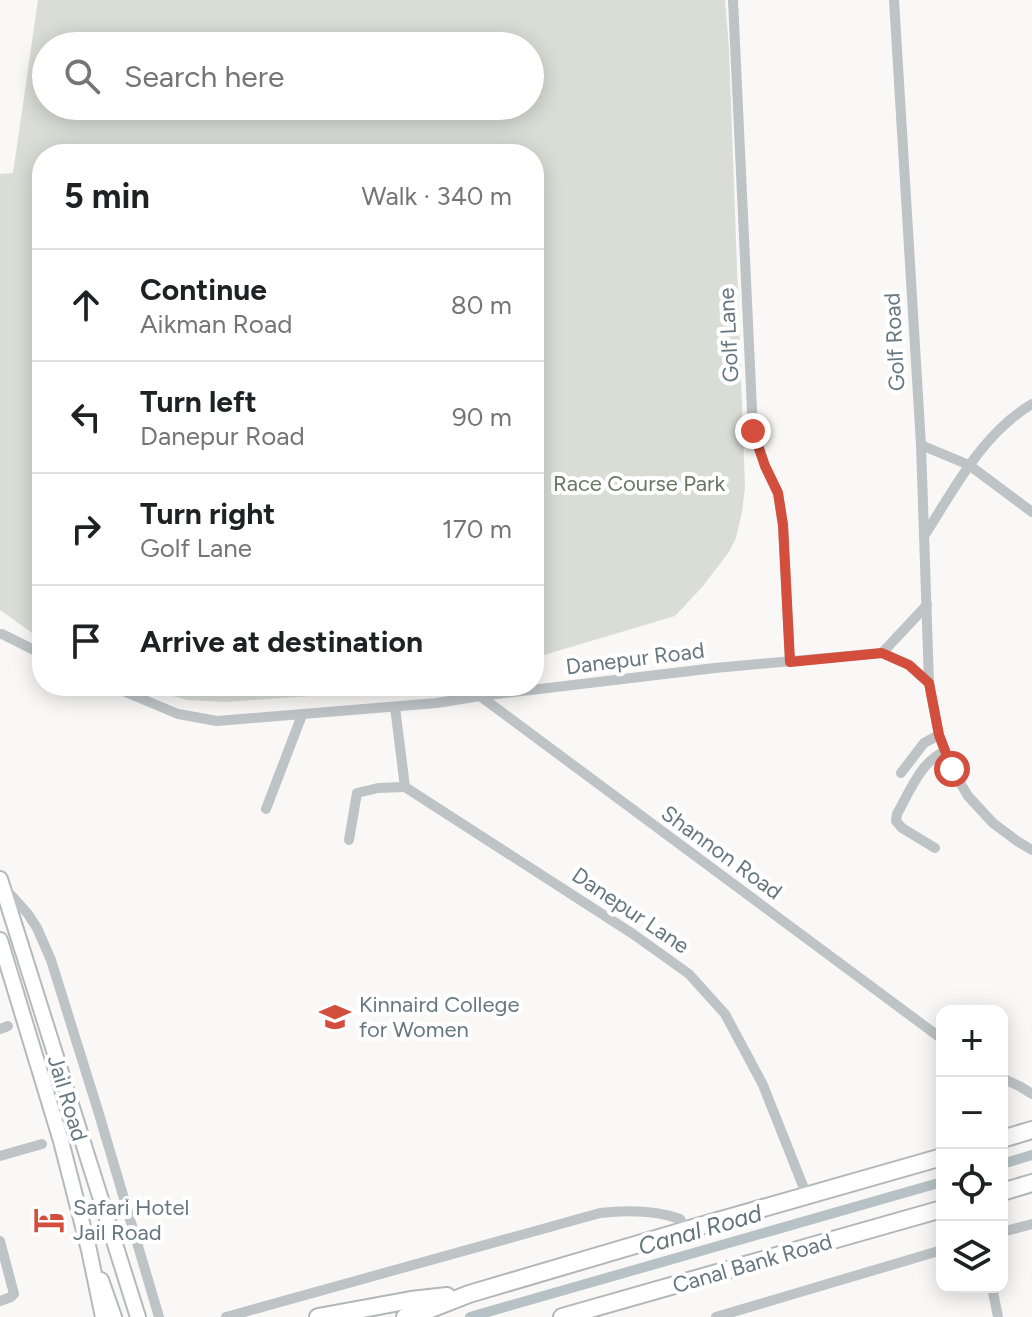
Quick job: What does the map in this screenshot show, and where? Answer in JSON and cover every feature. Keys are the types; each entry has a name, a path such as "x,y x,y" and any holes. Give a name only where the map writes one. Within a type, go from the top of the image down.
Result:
{"highway":[{"path":"1008,1137 1032,1130"},
{"path":"405,1317 469,1294 936,1159"},
{"path":"1008,1190 1032,1183"},
{"name":"Canal Bank Road","path":"562,1317 936,1211"},
{"path":"318,1317 411,1300 469,1294"}],"main road":[{"name":"Jail Road","path":"1,882 138,1317"},
{"name":"Jail Road","path":"0,940 61,1141 103,1317"},
{"path":"89,1250 114,1317"},
{"path":"127,1281 126,1301 130,1317"}],"street":[{"name":"Golf Lane","path":"733,0 753,431 780,503 790,662"},
{"name":"Golf Road","path":"894,0 921,445 929,683 939,735 952,769 968,796 993,823 1032,850"},
{"path":"923,537 969,465 993,434 1032,404"},
{"path":"921,445 969,465 1032,512"},
{"path":"927,605 882,653 909,665 929,683"},
{"path":"1,633 32,649"},
{"name":"Danepur Road","path":"544,688 715,668 882,653"},
{"name":"Danepur Road","path":"135,696 178,714 217,721 395,707 480,696"},
{"name":"Shannon Road","path":"480,696 936,1035"},
{"path":"349,840 357,793 405,787 395,707"},
{"path":"266,809 302,715"},
{"path":"901,773 924,743 939,735"},
{"path":"935,848 896,821 897,814 924,769 935,755 945,751"},
{"name":"Danepur Lane","path":"405,787 633,934 689,974 732,1026 763,1085 807,1196"},
{"path":"1,882 37,928 51,960 159,1317"},
{"path":"1008,1081 1032,1094"},
{"path":"0,1156 42,1144"},
{"path":"226,1317 600,1213 659,1213 680,1219 686,1230"},
{"path":"1008,1230 1032,1224"},
{"path":"0,1241 14,1290 11,1297 0,1301"},
{"path":"716,1317 936,1252"},
{"path":"993,1293 998,1317"}],"green space":[{"name":"Race Course Park","path":"38,0 725,0 745,487 736,538 729,552 675,616 544,655 544,144 32,144 32,633 0,610 0,174 13,173 32,42 32,120 544,120 544,32 33,32"},
{"path":"173,696 311,696 225,702"}],"waterway":[{"name":"Canal Road","path":"1008,1162 1032,1155"},
{"name":"Canal Road","path":"470,1317 936,1184"}],"place":[{"name":"Kinnaird College for Women","path":"335,1017"},
{"name":"Safari Hotel Jail Road","path":"49,1220"}],"route":[{"path":"753,431 778,493 783,525 790,662 882,653 909,665 929,683 939,735 952,769"}]}
